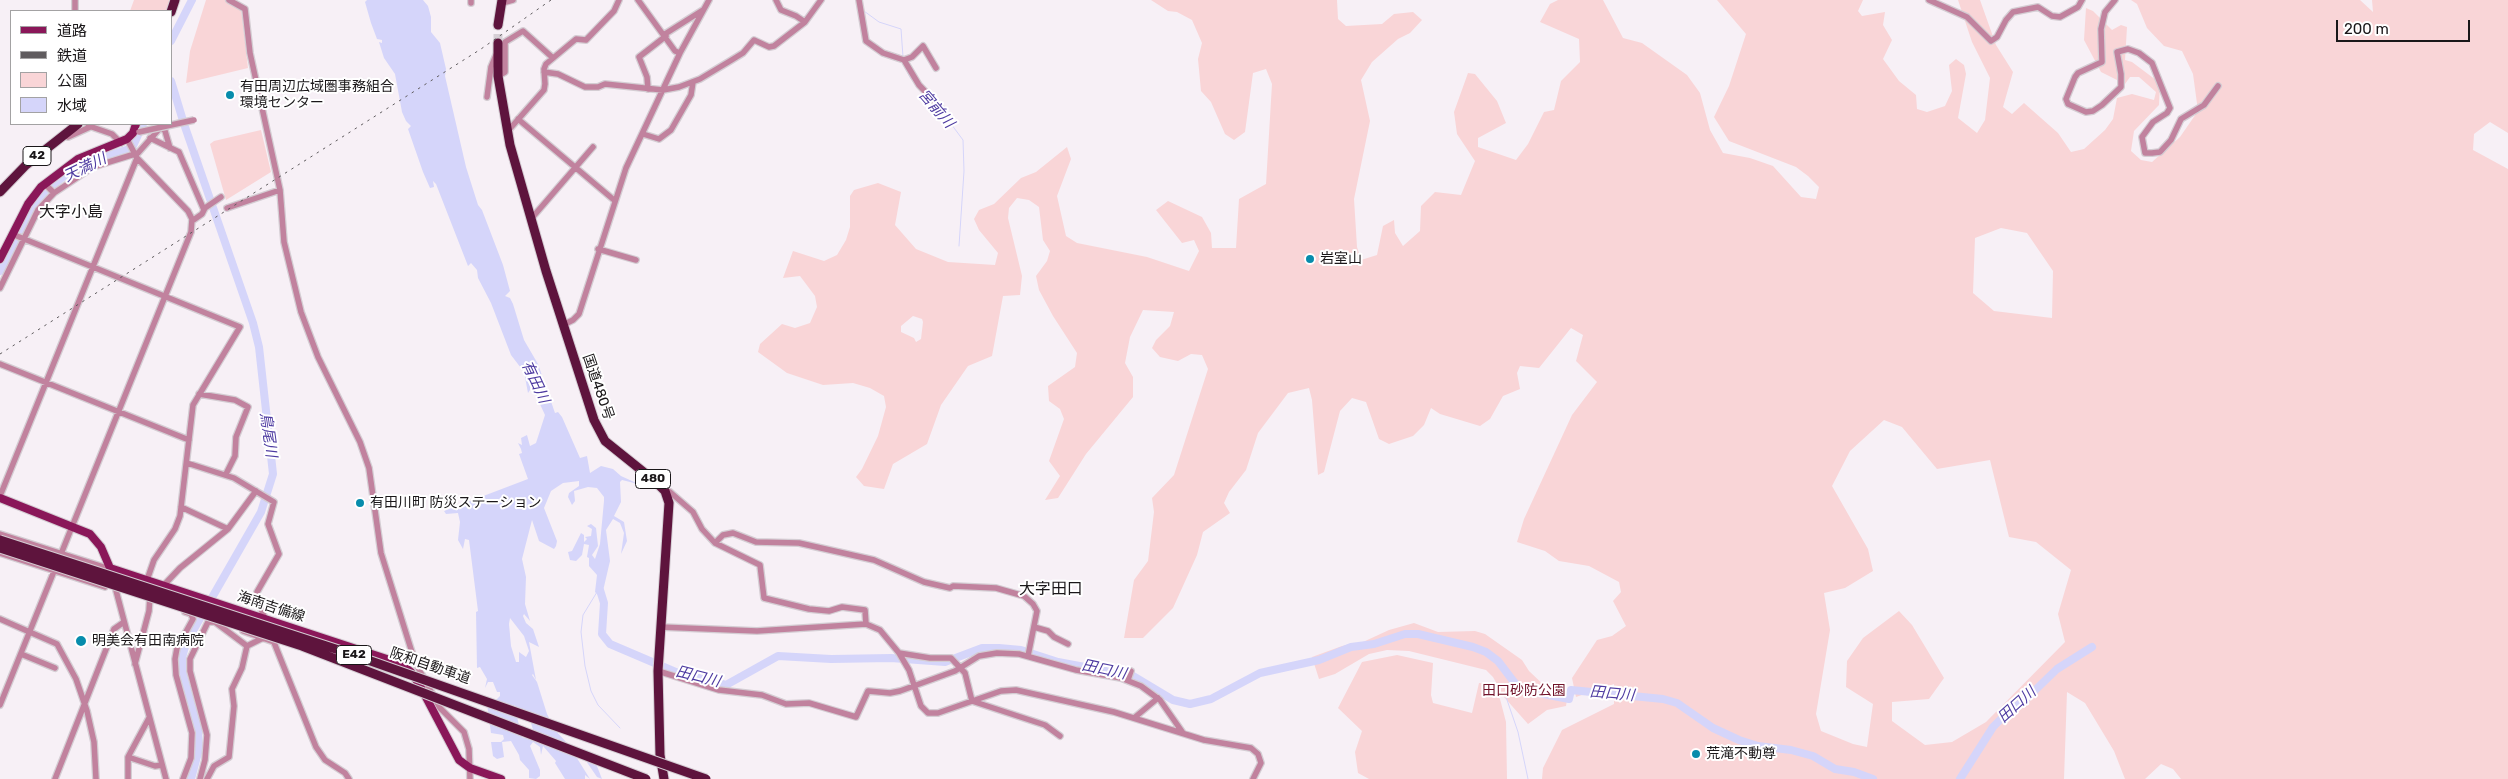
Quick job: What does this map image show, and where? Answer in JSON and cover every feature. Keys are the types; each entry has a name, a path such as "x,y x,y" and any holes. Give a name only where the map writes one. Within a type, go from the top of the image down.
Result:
{"highway":[{"path":"498,24 502,2"},
{"name":"国道480号","path":"498,43 498,76 507,132 563,325 601,436 618,454 650,476 665,491"},
{"name":"42","path":"0,192 26,164 77,125"},
{"name":"480","path":"664,779 660,755 658,666 669,524 669,503 665,491"},
{"name":"阪和自動車道","path":"0,540 348,652 706,779"},
{"name":"阪和自動車道","path":"0,548 302,646 646,779"}],"main road":[{"path":"0,259 30,200 44,184 78,159 130,137 136,125"},
{"path":"0,497 90,534 96,540 110,568"},
{"name":"海南吉備線","path":"110,568 386,658 404,666 420,684 453,752 462,763 472,769 501,779"}],"street":[{"path":"229,0 245,9 250,53 280,190 284,242 301,312 318,357 360,442 368,468 381,553 415,662 440,708 462,728 469,749 472,769 470,779"},
{"path":"502,2 513,0"},
{"path":"507,132 544,90 546,64 576,39 586,40 614,11 619,0"},
{"path":"638,0 675,51 680,53"},
{"path":"563,325 579,314 614,200 680,53 709,0"},
{"path":"776,0 781,10 806,22"},
{"path":"544,72 558,74 585,87 598,87 605,84 663,90 693,82 743,52 754,40 772,47 786,39 806,22 821,0"},
{"path":"859,0 866,41 883,53 904,60 912,57 923,46 936,68"},
{"path":"1929,0 1967,17 1990,41 1997,36 2013,12 2038,7 2052,16 2060,17 2078,7 2082,0"},
{"path":"2115,0 2105,12 2101,29 2102,62 2078,73 2066,99 2068,104 2086,112 2102,105 2120,87 2122,74 2117,52 2128,49 2139,53 2152,63 2170,108 2167,113 2152,122 2142,137 2144,153 2152,153 2160,152 2172,140 2181,119 2204,105 2218,86"},
{"path":"648,89 647,77 639,58 665,35 703,10"},
{"path":"498,76 505,72 505,42 523,31 554,58"},
{"path":"487,96 491,67 497,53"},
{"path":"904,60 919,86 941,108"},
{"path":"643,134 659,139 671,130 691,95 693,82"},
{"path":"64,134 70,136 89,125 130,137 194,120"},
{"path":"518,120 614,200"},
{"path":"0,497 135,157 150,138 162,127 170,148"},
{"path":"0,705 164,296 190,236 192,221 185,208 135,157 130,137"},
{"path":"150,138 179,152 204,210"},
{"path":"531,219 593,147"},
{"path":"0,288 38,210 54,193 76,176 93,167 135,157"},
{"path":"44,184 54,193"},
{"path":"227,208 280,190"},
{"path":"192,221 221,197"},
{"path":"12,234 240,327 193,405 181,507 175,529 154,560 150,601 135,664"},
{"path":"598,249 636,260"},
{"path":"0,364 189,440"},
{"path":"199,394 235,400 248,407 236,437 235,456 226,474"},
{"path":"187,463 226,474 274,501 268,524 279,554 256,597 316,747 322,757 345,773 349,779"},
{"path":"164,585 180,568 228,529 256,490"},
{"path":"665,491 670,492 693,512 702,529 714,543 760,564 764,598 808,609 829,611 842,607 865,610 866,624"},
{"path":"181,507 228,529"},
{"path":"714,543 723,535 733,533 756,542 800,543 874,560 924,582 950,588 953,586 996,588 1024,596 1033,604 1037,612 1028,656"},
{"path":"0,534 110,568 166,779"},
{"path":"0,553 189,613 193,617 177,648 174,659 176,675 192,733 191,758 183,779"},
{"path":"0,619 57,644 72,671 85,704 92,731 96,779"},
{"path":"55,779 114,630 124,622"},
{"path":"200,779 206,757 206,730 190,664 192,650 208,622 215,622 274,642"},
{"path":"215,622 247,646"},
{"path":"660,627 742,631 866,624 884,634 901,655 915,685 923,709 931,714 1012,689 1134,718 1204,740 1253,749 1258,754 1261,763 1253,779"},
{"path":"1034,627 1048,631 1054,637 1068,644"},
{"path":"247,646 263,638"},
{"path":"207,779 214,766 228,757 234,706 232,689 242,668 247,646"},
{"path":"658,666 719,690 762,695 786,704 810,703 856,717 859,715 866,691 890,693 954,671 958,666 985,654 1012,653 1076,670 1129,676 1158,698 1183,733"},
{"path":"20,654 55,668"},
{"path":"901,655 952,658 966,676 972,701"},
{"path":"1134,718 1158,698"},
{"path":"972,701 1044,726 1060,736"},
{"path":"128,779 128,757 149,718"},
{"path":"128,757 155,766 162,766"}],"green space":[{"path":"134,0 172,0 167,10 130,10"},
{"path":"206,0 225,0 241,9 248,68 186,83 190,51"},
{"path":"1151,0 1337,0 1338,19 1346,26 1382,24 1394,14 1413,12 1422,20 1410,33 1398,39 1372,62 1361,80 1370,121 1354,199 1357,247 1361,260 1377,255 1383,226 1394,220 1395,233 1403,246 1420,231 1421,206 1435,192 1461,195 1475,161 1457,134 1454,112 1468,73 1475,74 1497,101 1506,123 1478,138 1478,147 1516,160 1528,144 1544,112 1554,110 1561,81 1580,62 1579,39 1540,22 1550,4 1558,0 1603,0 1623,38 1642,43 1687,75 1700,93 1710,130 1723,153 1750,158 1773,166 1801,197 1816,199 1819,187 1808,176 1796,167 1729,141 1714,117 1729,86 1746,34 1717,0 1863,0 1858,11 1862,16 1885,12 1883,25 1892,40 1883,59 1899,81 1916,95 1917,109 1927,112 1945,106 1952,91 1949,65 1956,59 1964,65 1966,74 1958,118 1977,133 1985,120 1990,78 1972,42 1958,0 1980,0 1996,45 2013,72 2003,107 2012,114 2024,103 2058,133 2071,152 2084,149 2105,130 2113,119 2117,98 2132,94 2154,100 2156,92 2139,77 2130,77 2125,84 2101,72 2084,40 2086,8 2093,11 2112,30 2121,25 2127,27 2125,60 2132,62 2160,83 2159,105 2134,131 2131,151 2141,160 2152,162 2180,137 2198,111 2193,74 2182,51 2164,46 2147,28 2137,4 2131,0 2360,0 2373,12 2372,0 2508,0 2508,133 2490,122 2474,134 2473,150 2508,169 2508,779 2181,779 2173,769 2161,764 2145,779 2125,779 2114,751 2085,703 2067,692 2064,779 1542,779 1543,768 1562,730 1614,704 1614,684 1576,697 1572,678 1597,640 1612,636 1626,626 1613,601 1621,592 1619,582 1589,566 1559,561 1545,551 1517,542 1524,519 1572,415 1597,382 1576,361 1583,335 1571,328 1539,368 1520,366 1517,373 1520,389 1503,396 1490,419 1480,426 1440,414 1431,408 1424,425 1413,436 1389,444 1379,439 1366,402 1352,398 1340,411 1324,472 1318,475 1312,400 1309,388 1288,393 1258,433 1246,470 1229,492 1224,503 1230,513 1203,532 1197,555 1173,608 1143,638 1124,638 1134,580 1148,561 1154,512 1152,498 1174,475 1208,369 1202,355 1191,354 1178,361 1160,357 1152,348 1156,340 1170,326 1174,312 1143,310 1130,337 1125,363 1133,377 1133,397 1086,454 1058,498 1045,500 1060,476 1049,461 1064,419 1060,409 1049,401 1048,386 1075,367 1077,353 1039,290 1036,276 1047,261 1050,251 1043,240 1039,207 1029,200 1017,198 1009,208 1008,218 1022,276 1020,295 1003,296 992,356 968,366 941,405 927,444 893,464 884,489 864,486 856,477 862,469 878,436 886,407 884,396 870,388 853,383 823,385 787,373 758,352 760,344 782,324 795,328 810,323 817,307 815,296 800,276 783,278 793,251 824,261 837,255 846,240 850,227 850,196 854,190 878,183 901,192 895,225 916,249 948,262 995,265 998,253 979,230 974,219 979,210 994,204 1021,178 1036,172 1067,147 1071,159 1057,196 1066,236 1077,243 1147,257 1189,271 1199,251 1194,240 1182,243 1156,210 1168,201 1202,217 1211,233 1212,248 1236,248 1239,199 1266,184 1272,84 1266,69 1253,73 1245,132 1234,140 1225,134 1211,102 1201,91 1198,59 1202,43 1192,20 1177,12 1168,11","holes":["2001,228 2027,233 2053,271 2052,318 1994,311 1973,293 1975,238","913,316 922,319 921,339 916,342 914,338 901,332 901,326","1884,420 1902,427 1937,469 1990,460 2009,537 2036,542 2071,570 2058,614 2065,642 1986,722 1952,742 1925,745 1892,721 1892,702 1929,699 1944,678 1912,625 1899,611 1863,638 1847,661 1846,687 1873,704 1867,747 1853,744 1821,731 1816,714 1830,630 1824,593 1845,588 1873,571 1868,549 1832,486 1850,451"]},
{"path":"261,130 271,172 226,200 210,144 214,141"},
{"name":"田口砂防公園","path":"1414,623 1438,632 1475,631 1485,634 1522,660 1529,671 1548,689 1568,694 1566,706 1547,710 1528,724 1504,697 1493,677 1486,670 1409,651 1387,650 1369,654 1335,674 1319,679 1312,657 1342,646 1363,642 1389,630"},
{"path":"1397,655 1433,663 1431,695 1433,703 1472,713 1479,683 1490,684 1500,699 1506,722 1507,779 1369,779 1358,773 1355,752 1362,731 1338,708 1362,662"}],"water":[{"name":"有田川","path":"367,0 423,0 428,6 431,17 431,32 440,43 446,69 445,76 466,167 478,205 482,210 503,265 510,291 505,296 510,298 513,304 524,340 538,364 555,413 558,412 562,417 580,458 587,456 590,473 601,466 613,469 621,476 643,486 643,489 634,483 622,480 620,482 621,502 614,516 624,522 627,541 621,554 624,533 620,523 613,519 606,530 610,561 603,591 605,599 595,592 597,575 589,566 589,558 587,557 589,545 584,544 582,555 576,561 570,560 568,552 572,551 581,533 584,535 584,542 587,539 585,537 591,536 592,529 587,526 591,524 596,528 598,546 592,555 595,559 600,544 604,501 604,497 597,488 588,487 574,491 575,501 572,505 568,497 569,493 579,486 579,481 563,483 551,491 544,508 557,541 556,546 554,549 539,541 532,520 522,559 526,577 525,604 530,621 524,614 523,616 526,623 533,629 539,647 529,642 536,680 532,675 537,682 547,714 556,731 567,743 595,761 602,779 597,777 586,761 575,755 590,779 585,775 585,779 565,779 555,763 556,761 543,746 541,755 540,747 533,742 530,746 540,770 540,776 536,779 529,778 529,770 520,760 511,741 502,742 504,757 497,759 493,756 491,742 501,742 504,739 503,735 491,733 487,704 496,700 500,696 500,692 497,692 493,682 488,682 485,688 487,679 480,667 477,668 476,612 478,611 469,540 465,539 463,549 458,540 460,522 458,513 446,514 444,511 528,479 519,454 522,453 518,443 522,445 521,438 527,435 530,446 536,443 545,415 532,387 528,393 524,372 511,355 491,303 478,278 477,270 471,263 468,266 436,184 433,181 434,187 430,188 423,172 408,129 411,126 406,121 402,112 395,74 384,58 379,42 382,43 382,40 377,39 365,2","holes":["510,618 524,636 529,651 526,657 519,652 519,662 516,662 511,646","514,705 531,723 534,733 529,737 523,738"]}],"waterway":[{"name":"鳥尾川","path":"172,39 192,0"},
{"name":"宮前川","path":"864,11 879,22 901,29 903,57"},
{"name":"宮前川","path":"905,68 911,79 925,94"},
{"name":"鳥尾川","path":"172,84 253,323 259,347 273,474 261,512 186,643 182,658 183,675 198,729 199,749 191,779"},
{"name":"宮前川","path":"940,109 963,140 964,171 959,246"},
{"name":"天満川","path":"0,271 34,204 46,190 68,173 92,161 132,148 143,125"},
{"name":"田口川","path":"600,590 604,603 602,634 610,644 678,673 726,685 778,656 831,659 891,658 945,662 982,648 999,648 1021,650 1058,662 1133,676 1173,700 1190,704 1211,699 1260,673 1319,660 1351,647 1374,644 1405,634 1418,634 1473,647 1486,652 1498,661 1514,682 1523,690 1569,699 1571,690 1663,699 1677,703 1713,728 1739,740 1758,746 1791,750 1813,756 1835,769 1854,772 1873,779"},
{"path":"597,592 583,615 581,632 585,666 591,691 598,705 620,728"},
{"name":"田口川","path":"1960,779 1993,727 2057,669 2092,647"},
{"path":"1511,678 1505,694 1518,732 1528,779"}],"tunnel":[{"path":"498,25 498,43"}],"railway":[{"path":"0,354 481,49 551,0"}],"place":[{"name":"有田周辺広域圏事務組合 環境センター","path":"230,95"},
{"name":"岩室山","path":"1310,259"},
{"name":"有田川町 防災ステーション","path":"360,503"},
{"name":"明美会有田南病院","path":"81,641"},
{"name":"荒滝不動尊","path":"1696,754"}],"district":[{"name":"大字小島","path":"71,212"},
{"name":"大字田口","path":"1051,589"}]}
